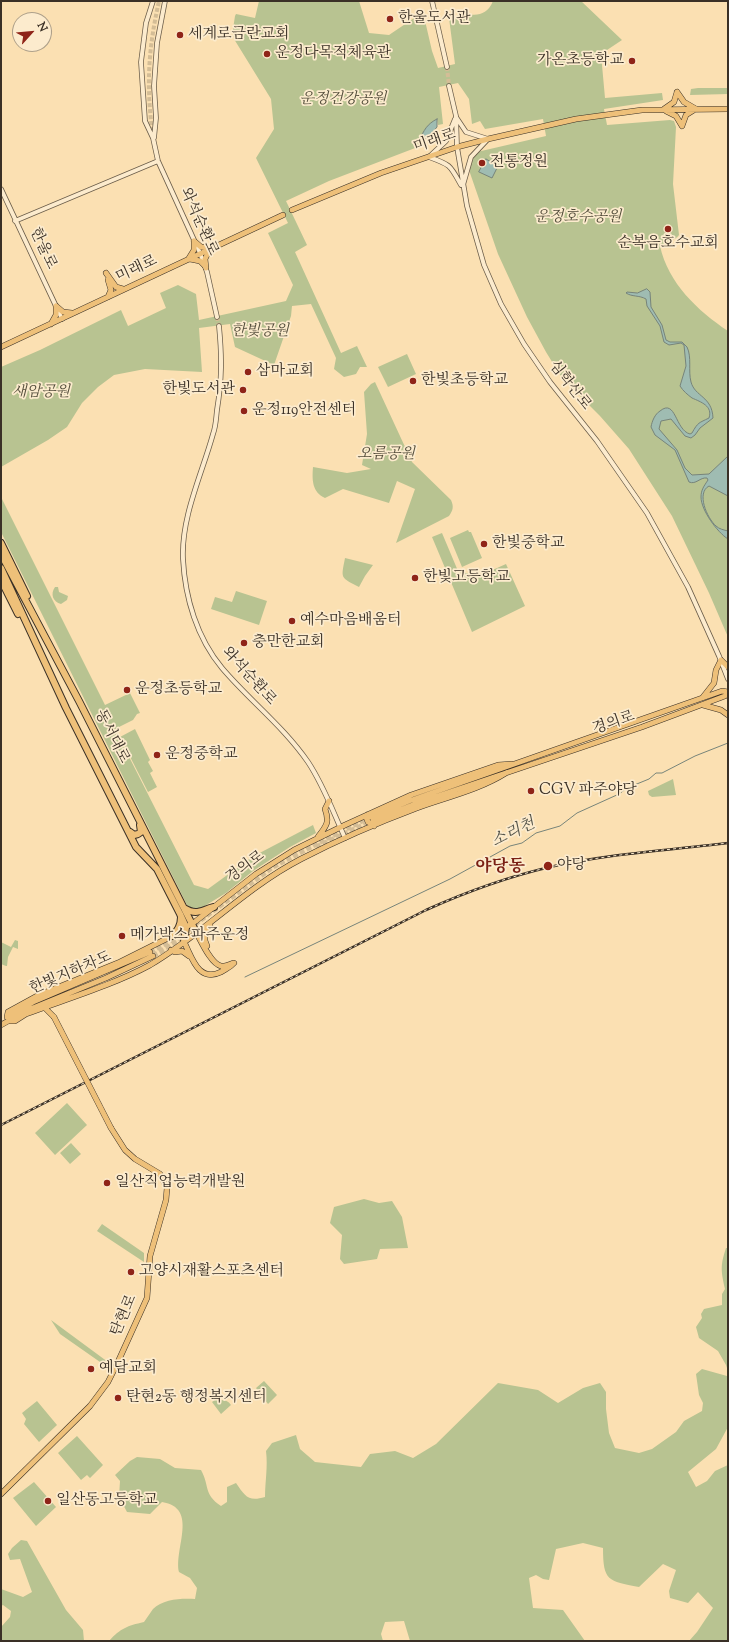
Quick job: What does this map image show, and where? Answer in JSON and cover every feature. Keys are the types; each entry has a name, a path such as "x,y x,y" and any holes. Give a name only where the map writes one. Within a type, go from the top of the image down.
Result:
{"highway":[{"path":"1,543 79,701"},
{"name":"동서대로","path":"1,554 79,701 183,907 189,926"},
{"name":"동서대로","path":"1,568 66,708 136,847 157,869 180,914 189,926 196,932"},
{"path":"1,580 66,708"},
{"path":"124,824 130,833 134,835 138,834 141,832 138,818"},
{"path":"183,907 194,913 214,907"},
{"path":"172,936 180,925 180,914"},
{"path":"184,942 189,926"}],"main road":[{"path":"662,110 674,102 677,92 684,102 697,109"},
{"path":"662,110 676,116 682,126 686,115 697,109"},
{"path":"662,110 728,109"},
{"name":"미래로","path":"292,210 372,176 457,147 544,126 576,120 642,110 662,110"},
{"name":"미래로","path":"1,347 284,215"},
{"path":"194,241 201,247 213,247"},
{"path":"187,260 194,250 194,241"},
{"path":"206,268 205,259 209,250 213,247"},
{"path":"187,260 192,259 200,261 206,268"},
{"path":"104,299 109,295 111,290 106,273 116,287 121,290 128,288"},
{"path":"56,306 67,314 75,313"},
{"path":"49,325 55,319 56,306"},
{"path":"704,697 714,683 716,670 721,660 728,667"},
{"name":"경의로","path":"727,692 722,691 512,764 498,765 411,796 371,819 345,838 298,860 269,877 184,942 150,965 56,1004 26,1014 15,1021 4,1022 8,1012 24,1002 120,962 172,936 189,926 256,874 294,850 340,827 371,819 417,808 474,789 495,780 506,773 642,727 725,696 727,692"},
{"path":"703,704 722,710 728,715"},
{"path":"316,839 326,827 327,814 325,809 329,801"},
{"path":"208,953 204,933 216,920 218,915"},
{"path":"184,942 202,973 207,975 217,974 234,964 220,966 212,960 196,932"},
{"path":"161,942 168,942 170,944 169,952 182,951 192,958"},
{"path":"4,1022 28,1010 106,978 151,954"},
{"path":"45,1008 51,1015 54,1016 56,1004"},
{"name":"탄현로","path":"1,1494 90,1406 108,1382 147,1298 150,1256 166,1200 167,1188 160,1174 134,1159 125,1150 111,1128 54,1016"}],"street":[{"path":"153,1 146,23 141,62 145,121 153,138"},
{"path":"153,138 156,118 154,86 157,43 165,1"},
{"path":"432,1 447,67"},
{"name":"심학산로","path":"449,86 456,116 457,147 463,187 472,226 484,265 512,324 550,382 598,441 647,513 685,581 721,660 728,679"},
{"path":"456,116 466,132 488,139 471,157 463,187"},
{"path":"456,116 446,142 429,157 448,164 463,187"},
{"name":"와석순환로","path":"153,138 158,161 206,268 217,317"},
{"path":"15,221 158,161"},
{"name":"한울로","path":"1,189 62,319"},
{"name":"와석순환로","path":"219,326 222,357 221,385 214,432 186,523 183,544 186,589 191,610 199,632 222,668 291,741 307,761 322,785 345,838"}],"green space":[{"path":"259,1 359,1 369,33 389,35 423,12 432,51 438,68 455,64 449,18 462,15 480,14 489,8 493,1 581,1 622,40 601,54 605,98 662,93 663,100 604,109 607,125 670,120 674,121 676,127 673,184 679,235 675,239 660,246 664,259 677,284 695,305 728,331 728,637 709,593 672,516 629,449 600,416 562,378 527,317 498,254 470,173 469,163 477,152 546,136 543,119 485,129 480,121 472,124 469,99 458,83 439,87 443,124 438,125 437,119 420,141 423,141 423,145 329,181 286,201 307,245 295,252 341,353 357,346 367,367 360,367 356,374 344,377 334,369 336,358 311,304 292,306 291,316 274,365 235,347 230,324 199,328 202,372 145,369 114,375 98,387 82,403 67,427 48,440 1,467 1,367 40,350 121,310 128,326 166,308 160,293 178,285 196,294 199,320 286,301 293,285 268,233 288,223 256,158 274,129 271,99 234,39 233,29 236,14 255,18"},
{"path":"728,88 728,94 690,95 691,89"},
{"path":"407,354 416,374 388,387 378,367"},
{"name":"오름공원","path":"375,382 412,462 451,500 453,505 449,516 396,543 415,489 397,481 389,503 343,489 325,498 315,489 313,481 313,467 347,473 371,469 362,465 367,434 364,392 371,384"},
{"path":"1,497 105,705 130,693 140,713 137,714 133,720 117,728 119,737 194,885 208,889 252,857 313,825 316,833 290,847 253,871 226,893 198,910 192,909 187,905 1,532"},
{"path":"468,530 471,532 482,558 462,567 450,538"},
{"path":"442,533 458,571 479,576 506,564 525,606 472,632 432,537"},
{"path":"345,558 373,565 359,587 343,577"},
{"path":"55,587 58,587 59,592 68,596 67,600 61,604 54,600 53,590"},
{"path":"236,591 267,601 259,625 211,609 215,597 232,602"},
{"path":"135,729 150,760 148,762 153,771 150,773 157,787 148,792 120,737"},
{"path":"673,779 676,795 652,797 649,795 648,791"},
{"path":"15,940 18,941 18,949 13,947 8,957 7,966 1,964 1,942 11,947"},
{"path":"67,1103 87,1125 55,1155 35,1133"},
{"path":"71,1143 81,1154 70,1164 60,1153"},
{"path":"364,1199 379,1203 392,1201 402,1217 408,1248 380,1249 377,1259 344,1264 340,1259 342,1235 330,1223 334,1207"},
{"path":"102,1224 144,1253 144,1262 97,1231"},
{"path":"726,1248 728,1248 728,1371 718,1351 699,1338 696,1327 702,1318 701,1314 704,1309 722,1305 722,1294 725,1289 722,1264"},
{"path":"51,1320 112,1365 110,1369 60,1334"},
{"path":"702,1369 728,1375 728,1427 716,1449 688,1472 696,1487 707,1481 715,1471 728,1465 728,1641 689,1641 713,1608 698,1592 688,1603 670,1598 669,1591 676,1570 663,1564 639,1587 620,1583 609,1578 606,1573 603,1559 603,1548 583,1543 556,1549 549,1580 543,1579 536,1575 529,1578 533,1608 563,1610 585,1641 410,1641 404,1621 385,1622 381,1634 383,1641 109,1641 125,1628 144,1622 153,1609 162,1603 179,1599 195,1599 197,1588 190,1578 179,1572 178,1562 182,1530 180,1512 173,1506 162,1502 150,1514 127,1512 119,1497 120,1481 115,1475 130,1461 137,1457 160,1459 175,1468 201,1470 209,1494 215,1502 221,1506 227,1502 227,1487 236,1483 248,1497 255,1499 265,1497 267,1463 266,1451 272,1443 296,1435 300,1449 315,1462 361,1467 370,1454 395,1451 413,1458 436,1444 498,1383 538,1390 558,1403 583,1388 600,1383 606,1392 606,1409 609,1433 615,1448 639,1453 652,1449 676,1432 684,1421 702,1411 703,1403 699,1395 696,1374"},
{"path":"264,1381 277,1395 268,1404 256,1388"},
{"path":"215,1400 226,1401 231,1405 221,1414 212,1402"},
{"path":"37,1401 57,1425 39,1442 24,1424 26,1419 22,1413"},
{"path":"77,1436 103,1465 90,1478 87,1475 81,1480 58,1453"},
{"path":"34,1482 56,1507 36,1526 13,1498"},
{"path":"21,1540 27,1541 66,1610 83,1630 84,1641 1,1641 1,1627 10,1617 11,1611 3,1605 1,1606 1,1589 23,1597 32,1592 20,1559 10,1560 8,1554"}],"water":[{"path":"437,119 437,127 423,141 419,141 426,128"},
{"path":"486,159 498,166 492,178 479,172"},
{"path":"647,289 650,292 651,307 662,325 666,340 670,342 682,342 687,347 691,382 696,391 710,405 713,418 700,428 691,438 685,436 671,419 661,421 659,429 677,450 685,468 692,475 709,474 728,456 728,496 709,486 705,489 703,494 706,512 702,502 701,495 708,480 707,478 691,483 689,482 675,450 655,435 651,427 657,414 665,408 673,412 681,427 690,434 699,423 709,418 710,414 708,407 692,398 680,386 686,366 684,345 681,343 669,345 664,342 660,326 647,306 646,299 631,295 626,293 637,293"},
{"path":"709,517 716,526 728,531 728,539 715,526"}],"waterway":[{"name":"소리천","path":"245,977 450,879 510,846 522,843 536,833 560,826 577,813 619,794 627,788 649,779 656,773 662,773 695,756 728,743"}],"tunnel":[{"path":"153,137 149,102 149,69 152,36 159,1"},
{"path":"447,67 449,86"},
{"path":"217,317 219,326"},
{"path":"150,952 179,936 273,867 370,817"},
{"path":"316,847 372,821"},
{"path":"153,956 179,941 197,928"}],"railway":[{"path":"1,1125 426,910 471,891 518,875 550,867 616,856 728,843"}],"place":[{"name":"한울도서관","path":"390,19"},
{"name":"세계로금란교회","path":"180,35"},
{"name":"운정다목적체육관","path":"267,54"},
{"name":"가온초등학교","path":"632,61"},
{"name":"전통정원","path":"482,163"},
{"name":"순복음호수교회","path":"668,229"},
{"name":"삼마교회","path":"248,372"},
{"name":"한빛초등학교","path":"413,381"},
{"name":"한빛도서관","path":"243,390"},
{"name":"운정119안전센터","path":"244,411"},
{"name":"한빛중학교","path":"484,544"},
{"name":"한빛고등학교","path":"415,578"},
{"name":"예수마음배움터","path":"292,621"},
{"name":"충만한교회","path":"244,643"},
{"name":"운정초등학교","path":"127,690"},
{"name":"운정중학교","path":"157,755"},
{"name":"CGV 파주야당","path":"531,791"},
{"name":"야당","path":"548,866"},
{"name":"메가박스 파주운정","path":"122,936"},
{"name":"일산직업능력개발원","path":"107,1183"},
{"name":"고양시재활스포츠센터","path":"131,1272"},
{"name":"예담교회","path":"91,1369"},
{"name":"탄현2동 행정복지센터","path":"118,1398"},
{"name":"일산동고등학교","path":"48,1501"}],"district":[{"name":"야당동","path":"500,868"}],"park label":[{"name":"운정건강공원","path":"343,100"},
{"name":"운정호수공원","path":"578,218"},
{"name":"한빛공원","path":"260,332"},
{"name":"새암공원","path":"41,393"}]}
